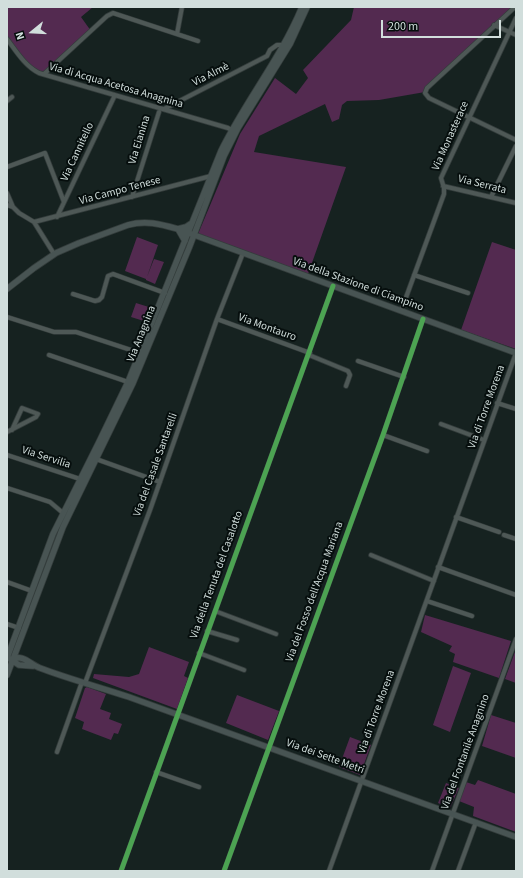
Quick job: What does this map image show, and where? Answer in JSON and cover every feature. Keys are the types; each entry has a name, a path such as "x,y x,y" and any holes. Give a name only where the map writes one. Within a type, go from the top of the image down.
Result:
{"main road":[{"name":"Via Anagnina","path":"7,675 9,659 46,552 63,513 128,382 186,241 191,235 194,221 211,176 232,130 284,45 302,7"},
{"name":"Via Anagnina","path":"9,659 52,557 66,519 132,383 191,235 234,136 290,44 307,7"},
{"path":"186,241 178,230 188,227 194,221"},
{"name":"Via della Stazione di Ciampino","path":"7,289 54,254 82,241 134,223 154,223 178,230 516,353"},
{"name":"Via dei Sette Metri","path":"9,659 21,658 36,667 84,682 269,747 516,837"}],"street":[{"path":"177,34 182,7"},
{"path":"515,7 427,88 425,92 426,96 429,98 516,140"},
{"path":"44,74 111,13 116,13 198,41"},
{"name":"Via Monasterace","path":"401,311 444,194 442,178 516,18"},
{"path":"494,25 516,35"},
{"name":"Via di Acqua Acetosa Anagnina","path":"7,39 27,64 34,70 232,130"},
{"name":"Via Almè","path":"164,109 267,56 275,45 284,45"},
{"name":"Via Cannitello","path":"57,217 115,95"},
{"path":"7,101 12,97"},
{"name":"Via Eianina","path":"132,197 159,112"},
{"path":"232,130 234,136"},
{"path":"491,197 516,146"},
{"path":"7,167 45,153 64,202"},
{"name":"Via Campo Tenese","path":"34,222 211,176"},
{"name":"Via Serrata","path":"443,186 516,203"},
{"path":"7,193 13,207 19,213 34,222 54,254"},
{"path":"7,205 13,207"},
{"name":"Via del Casale Santarelli","path":"57,752 160,482 217,319 243,254"},
{"path":"73,294 95,301 99,300 102,298 108,276 113,274 165,293"},
{"path":"414,275 468,293"},
{"name":"Via della Tenuta del Casalotto","path":"121,871 333,286"},
{"path":"7,317 51,332 76,332 140,354"},
{"name":"Via Montauro","path":"217,319 309,354 348,371 350,375 346,386"},
{"name":"Via del Fosso dell'Acqua Mariana","path":"224,871 404,377 423,319"},
{"name":"Via di Torre Morena","path":"329,871 516,353"},
{"path":"49,355 128,382"},
{"path":"358,361 404,377"},
{"path":"498,403 516,409"},
{"path":"7,432 12,430 36,417 38,414 22,408 12,430"},
{"path":"441,424 484,440"},
{"path":"383,435 426,451"},
{"name":"Via Servilia","path":"7,455 80,479"},
{"path":"96,459 160,482"},
{"path":"7,488 50,502 63,513"},
{"path":"456,517 498,532"},
{"path":"504,535 516,539"},
{"path":"46,552 52,557"},
{"path":"371,555 434,581"},
{"path":"438,567 516,595"},
{"path":"7,582 32,591"},
{"path":"427,601 472,616"},
{"path":"215,611 276,634"},
{"path":"7,624 19,628"},
{"path":"207,631 237,640"},
{"name":"Via del Fontanile Anagnino","path":"432,871 516,639"},
{"path":"199,653 244,670"},
{"path":"156,772 199,787"},
{"path":"458,871 476,822"}],"shaded area":[{"path":"7,7 93,7 81,17 91,31 44,74 36,71 7,41"},
{"path":"354,7 515,7 427,88 425,92 379,100 347,101 342,105 339,119 332,122 325,104 259,136 254,152 346,167 308,274 198,234 240,134 275,78 296,94 308,78 303,70 351,20"},
{"path":"137,237 158,245 147,277 154,259 164,262 155,284 125,271"},
{"path":"492,242 516,250 516,349 461,330"},
{"path":"136,303 152,308 147,322 131,317"},
{"path":"425,615 511,641 499,678 453,662 455,654 449,651 452,646 421,632"},
{"path":"149,647 189,662 184,676 188,678 177,709 93,678 94,674 129,677 139,674"},
{"path":"516,649 516,683 505,679"},
{"path":"453,666 471,673 450,732 433,725"},
{"path":"87,687 106,694 100,709 111,713 109,719 122,724 118,734 114,733 111,740 82,729 84,722 75,718 85,688"},
{"path":"237,695 279,711 268,740 226,723"},
{"path":"491,715 516,723 516,758 482,746"},
{"path":"350,737 371,745 360,775 339,767"},
{"path":"478,780 516,794 516,832 473,816 474,807 459,801 466,782 475,785"},
{"path":"446,783 459,788 450,808 438,803"}],"cycle path":[{"path":"121,871 333,286"},
{"path":"224,871 383,435 423,319"}]}
